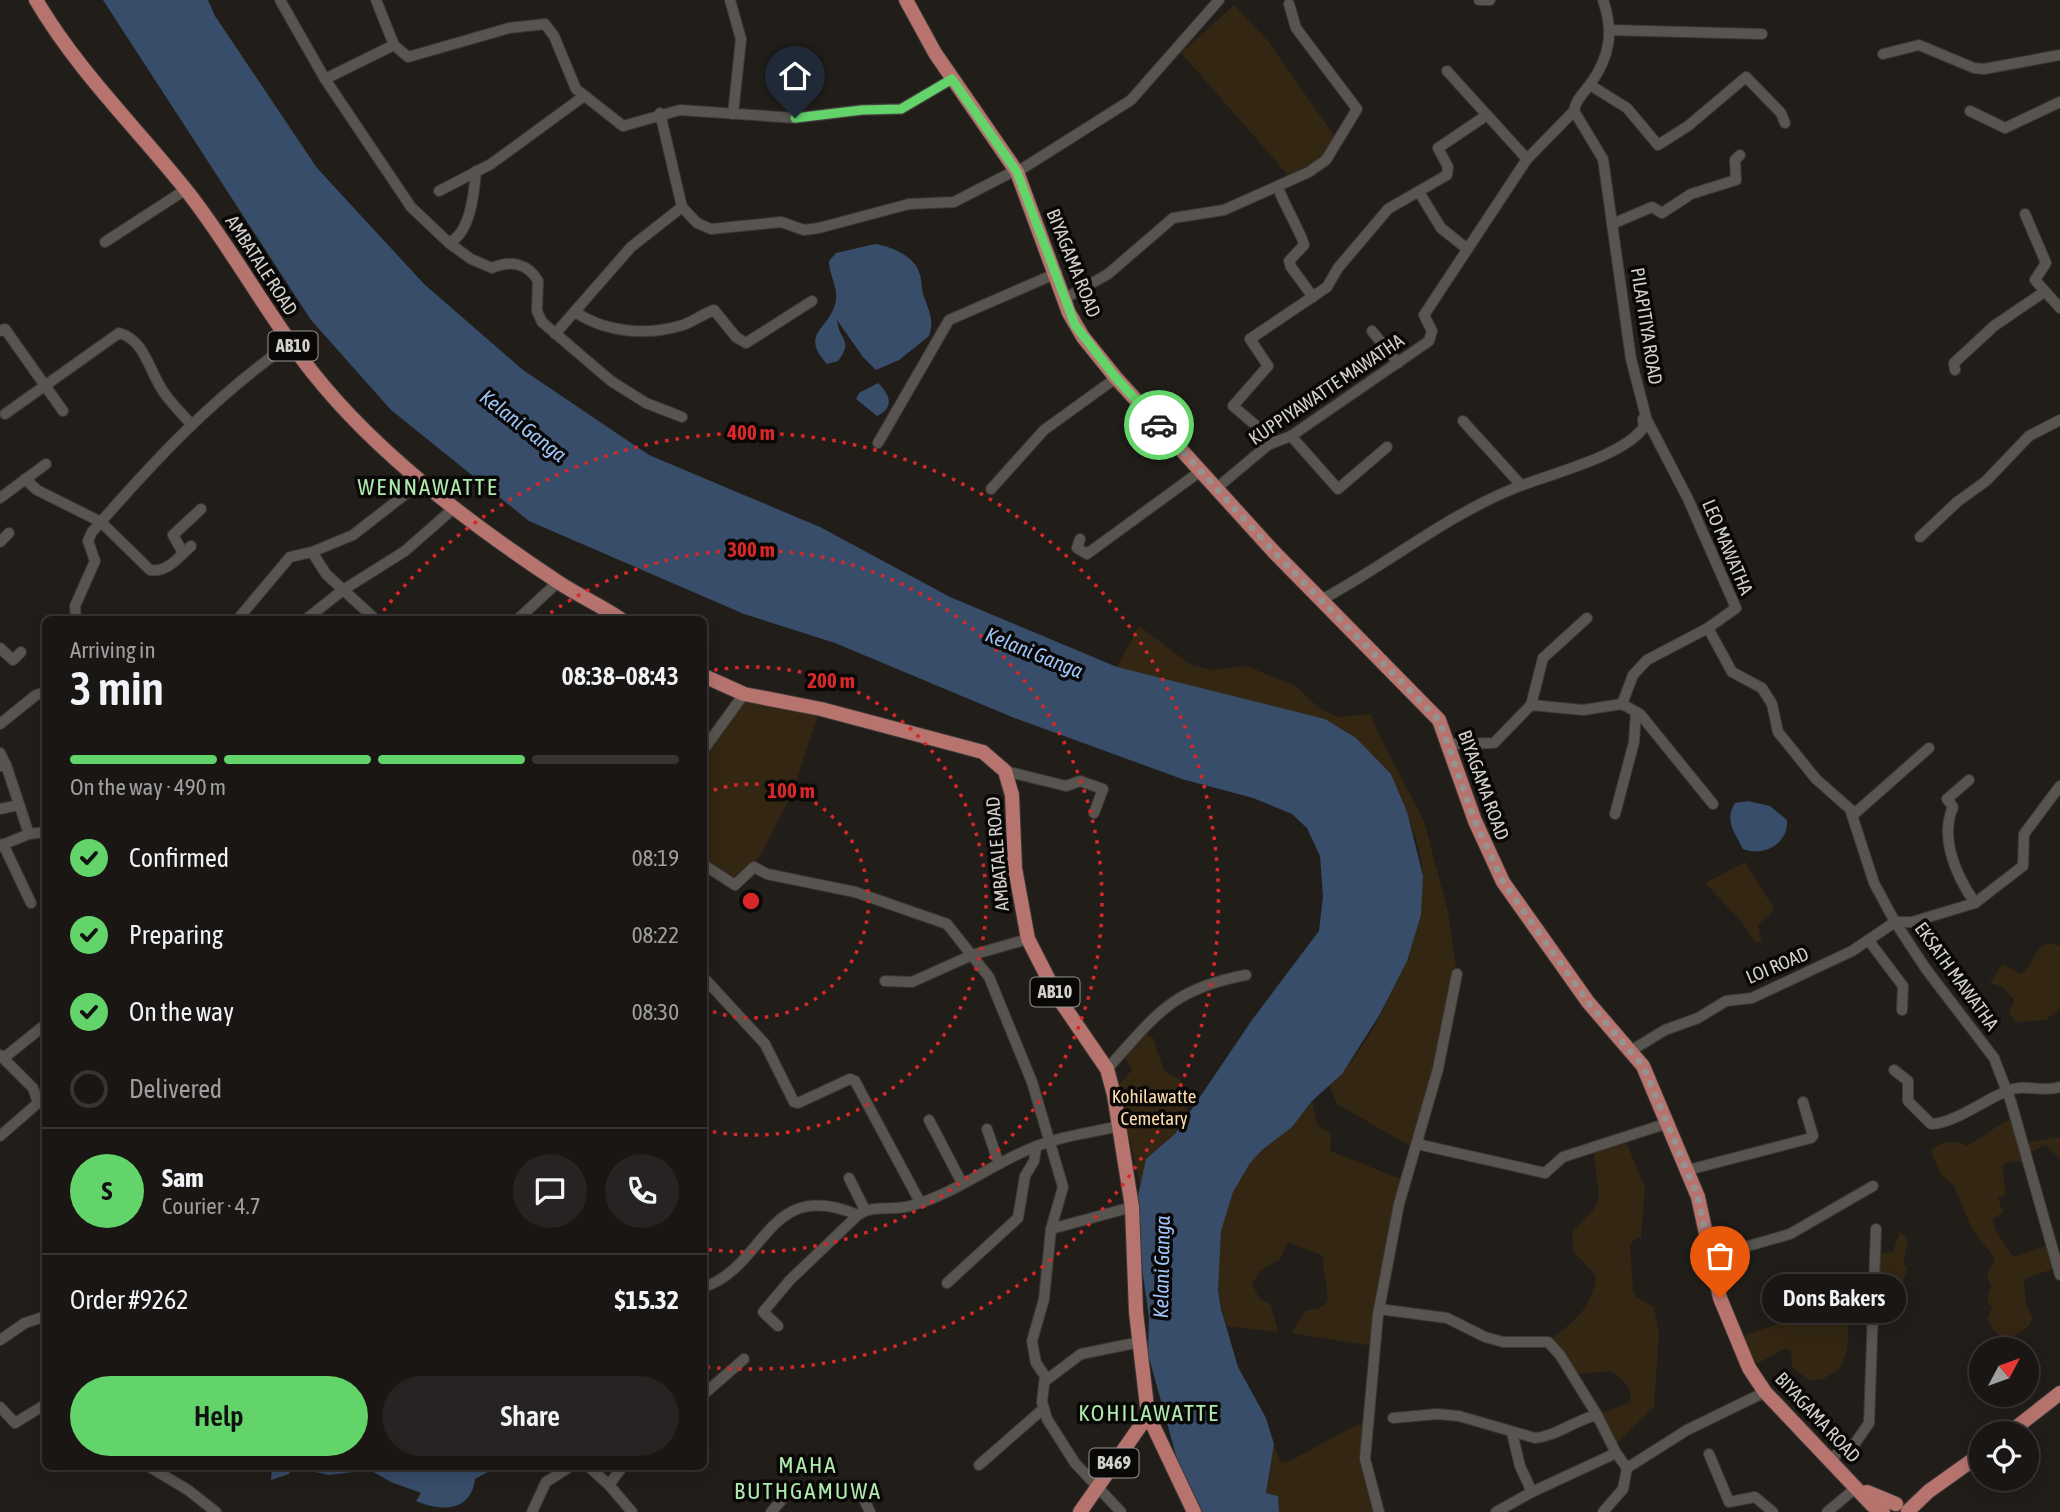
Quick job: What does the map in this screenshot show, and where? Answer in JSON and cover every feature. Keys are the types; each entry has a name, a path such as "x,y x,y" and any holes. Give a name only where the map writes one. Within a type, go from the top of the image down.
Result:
{"main road":[{"name":"AMBATALE ROAD","path":"36,0 88,78 214,226 291,343 337,401 421,482 454,508 558,582 615,616"},
{"name":"BIYAGAMA ROAD","path":"906,0 952,79 1016,171 1075,325 1116,378 1321,600 1429,708 1442,726 1480,832 1510,895 1588,1002 1632,1050 1652,1086 1665,1124 1698,1197 1710,1257 1737,1344 1765,1392 1858,1488 1890,1509"},
{"name":"AMBATALE ROAD","path":"707,677 744,694 821,709 983,752 1005,771 1012,795 1015,868 1021,915 1028,939 1057,996 1107,1069 1120,1126 1132,1207 1136,1312 1149,1415 1194,1512"},
{"path":"2024,1421 2060,1393"},
{"name":"B469","path":"1080,1512 1149,1415"},
{"path":"1890,1509 1929,1491 1969,1463"},
{"name":"BIYAGAMA ROAD","path":"1858,1488 1890,1509"}],"street":[{"path":"281,0 325,79 411,207 449,243 471,259 492,268 501,264 518,264 534,273 539,289 537,311 542,322 611,381 646,403 682,417"},
{"path":"376,0 394,45 408,57 509,28 545,24 554,36 568,76 584,96 623,126 660,113 699,110 795,118 862,110 901,109 952,79"},
{"path":"730,0 741,39 733,114"},
{"path":"660,113 682,207 698,223 711,229 781,222 804,230 909,204 954,202 1016,171 1131,100 1219,0"},
{"path":"1479,0 1490,0"},
{"path":"1574,111 1577,101 1590,85 1608,53 1609,30 1603,0"},
{"path":"1064,299 1108,274 1173,218 1224,210 1278,188 1325,160 1356,109 1296,28 1289,4"},
{"path":"1609,30 1762,34"},
{"path":"325,79 394,45"},
{"path":"1883,54 1919,45 1984,69 2060,55"},
{"path":"1447,71 1527,159"},
{"path":"1590,85 1627,108 1658,145 1698,118 1746,77 1778,109 1785,123"},
{"path":"439,191 476,171 584,96"},
{"path":"1970,111 2005,128 2060,102"},
{"name":"KUPPIYAWATTE MAWATHA","path":"1218,487 1274,441 1291,436 1431,338 1432,331 1424,315 1466,248 1527,159 1574,111"},
{"name":"PILAPITIYA ROAD","path":"1574,111 1603,159 1631,359 1647,421 1643,419"},
{"path":"1274,441 1233,406 1268,366 1250,338 1327,287 1338,268 1388,209 1448,173 1438,148 1487,114"},
{"path":"1612,224 1652,207 1662,213 1690,194 1736,180 1735,160 1740,155"},
{"path":"449,243 456,240 469,214 476,171"},
{"path":"1278,188 1289,216 1304,240 1304,245 1290,261 1291,267 1313,297"},
{"path":"105,242 186,190"},
{"path":"1419,192 1441,228 1466,248"},
{"path":"555,334 631,247 682,207"},
{"path":"2025,214 2046,263 2035,280 2060,309"},
{"path":"878,443 949,320 1057,273"},
{"path":"1955,370 1954,363 1962,353 2044,292"},
{"path":"575,312 604,327 640,331 684,324 714,310 736,337 746,343 812,301"},
{"path":"0,331 5,329 63,411"},
{"path":"1372,331 1398,363"},
{"path":"5,414 119,333 130,336 140,347 163,393 191,424"},
{"path":"76,616 75,606 95,561 89,541 101,522 158,456 191,424 220,397 291,343"},
{"path":"991,489 1044,430 1116,378"},
{"path":"1321,600 1482,503 1521,485 1577,467 1631,439 1644,427 1643,419"},
{"name":"LEO MAWATHA","path":"1622,704 1633,675 1647,660 1708,628 1736,608 1688,499 1648,422 1643,419"},
{"path":"1920,537 1958,502 1986,481 2029,436 2060,420"},
{"path":"1462,421 1521,485"},
{"path":"1291,436 1338,489 1387,447"},
{"path":"0,498 46,464"},
{"path":"1080,539 1077,548 1087,554 1202,470"},
{"path":"25,479 37,490 101,522 150,570 157,571 168,566 187,550 173,535 201,509"},
{"path":"240,616 290,557 312,552 353,535 421,482"},
{"path":"310,616 343,590 405,551 454,508"},
{"path":"0,542 9,533"},
{"path":"312,552 326,575 372,616"},
{"path":"521,616 558,582"},
{"path":"1449,744 1494,743 1531,705 1544,658 1587,618"},
{"name":"EKSATH MAWATHA","path":"1708,628 1732,672 1762,688 1772,704 1778,732 1816,779 1853,815 1874,883 1895,922 1926,970 1979,1035 1994,1058 2060,1275"},
{"path":"0,648 13,660 21,652"},
{"path":"0,724 42,693"},
{"path":"707,745 744,694"},
{"path":"1531,705 1583,710 1622,704 1636,712 1713,804"},
{"path":"1615,814 1634,742 1636,712"},
{"path":"1853,815 1929,748"},
{"path":"0,753 29,834"},
{"path":"1005,771 1066,786 1080,781 1103,789 1094,813"},
{"path":"1969,780 1947,799 1953,807 1947,834 1965,888 1975,903"},
{"path":"1895,922 1912,922 1975,903 2022,866 2024,834 2057,793"},
{"path":"0,809 19,805"},
{"path":"31,903 2,845 29,834 42,832"},
{"path":"707,867 735,884 754,867 767,874 869,896 947,924 989,977 1032,1082 1063,1187 1051,1229 1044,1299 1032,1341 1036,1363 1045,1376 1043,1409 1069,1455 1121,1512"},
{"name":"LOI ROAD","path":"1632,1050 1665,1031 1698,1018 1726,1001 1752,998 1870,941 1895,922"},
{"path":"885,981 912,982 972,955 1028,939"},
{"path":"1870,941 1905,991 1902,1010"},
{"path":"1379,1512 1365,1460 1372,1354 1399,1203 1438,1069 1457,974"},
{"path":"1107,1069 1175,998 1214,981 1246,975"},
{"path":"707,981 765,1044 794,1102 798,1103 850,1079 855,1081 920,1202"},
{"path":"0,1136 38,1103 33,1088 2,1056 42,1027"},
{"path":"1894,1070 1908,1081 1908,1101 1931,1124 2006,1091 2025,1086 2046,1091 2060,1087"},
{"path":"1688,1170 1811,1138 1813,1136 1802,1102"},
{"path":"929,1120 962,1183"},
{"path":"1416,1144 1545,1173 1563,1157 1665,1124"},
{"path":"707,1286 723,1281 770,1228 800,1206 839,1206 861,1212 910,1207 976,1179 999,1164 1051,1141 1120,1126"},
{"path":"987,1129 999,1164"},
{"path":"947,1283 1018,1219 1025,1176 1034,1161 1036,1149"},
{"path":"849,1178 861,1212"},
{"path":"1710,1257 1790,1234 1873,1186"},
{"path":"1051,1229 1132,1207"},
{"path":"778,1326 763,1312 790,1280 861,1212"},
{"path":"1829,1459 1856,1443 1869,1423 1877,1229"},
{"path":"1379,1309 1447,1318 1485,1338 1503,1342 1548,1342 1560,1354 1627,1468"},
{"path":"0,1340 25,1322 42,1317"},
{"path":"1045,1381 1082,1353 1140,1342"},
{"path":"707,1391 744,1359"},
{"path":"1603,1512 1623,1489 1627,1468 1687,1430 1765,1392"},
{"path":"0,1407 15,1423 42,1406"},
{"path":"979,1465 1043,1409"},
{"path":"1393,1418 1437,1414 1460,1416 1512,1433 1546,1437 1581,1418 1597,1415"},
{"path":"1512,1433 1520,1466 1532,1492"},
{"path":"1496,1512 1616,1453"},
{"path":"1709,1454 1729,1502 1755,1497 1773,1512"},
{"path":"155,1470 188,1490 216,1512"},
{"path":"592,1470 632,1512"},
{"path":"609,1485 620,1470"},
{"path":"532,1512 551,1471"},
{"path":"1827,1512 1858,1488"},
{"path":"860,1491 870,1512"},
{"path":"774,1511 789,1492"}],"green space":[{"path":"1234,5 1267,40 1335,137 1321,158 1290,177 1181,53"},
{"path":"1139,626 1191,665 1213,670 1246,666 1296,686 1319,708 1337,717 1371,714 1377,731 1424,821 1448,912 1457,974 1415,1149 1337,1104 1330,1086 1364,1044 1393,989 1405,960 1420,903 1423,877 1420,853 1391,774 1117,667"},
{"path":"746,701 818,715 793,791 761,855 736,878 707,860 707,752"},
{"path":"1745,862 1773,907 1773,911 1758,925 1762,941 1755,943 1741,921 1705,883"},
{"path":"2048,943 2060,946 2060,1008 2046,1020 2016,1022 2009,1013 2014,1000 2003,987 1990,983 2002,964 2021,974 2043,945"},
{"name":"Kohilawatte Cemetary","path":"1145,1033 1153,1038 1164,1071 1179,1079 1188,1113 1177,1134 1149,1159 1140,1184 1118,1086 1132,1070 1124,1056"},
{"path":"1312,1101 1317,1125 1331,1134 1330,1151 1406,1181 1373,1346 1291,1333 1305,1311 1319,1308 1327,1302 1327,1296 1323,1256 1288,1242 1280,1259 1260,1271 1252,1284 1259,1298 1271,1305 1278,1332 1227,1326 1221,1305 1217,1257 1226,1209 1235,1186 1262,1150 1295,1122"},
{"path":"2014,1118 2021,1143 2060,1137 2060,1159 2046,1145 2026,1154 2027,1161 2006,1163 2002,1167 2006,1194 1998,1198 2003,1212 1993,1219 1995,1230 2014,1257 2051,1244 2058,1267 2027,1278 2024,1282 2026,1305 2033,1318 2021,1332 2010,1337 2002,1337 1992,1329 1987,1319 1992,1308 1987,1300 1991,1286 1987,1275 1995,1259 1971,1227 1954,1186 1940,1173 1931,1151 1948,1142 1967,1146"},
{"path":"1625,1139 1645,1188 1641,1238 1636,1238 1630,1244 1633,1292 1636,1297 1654,1307 1659,1333 1654,1407 1613,1447 1597,1415 1630,1402 1628,1388 1611,1371 1577,1374 1548,1342 1580,1315 1594,1288 1596,1276 1574,1252 1572,1232 1595,1208 1599,1196 1593,1148"},
{"path":"1900,1232 1908,1239 1903,1264 1907,1268 1899,1298 1874,1292 1876,1254 1893,1252"},
{"path":"1841,1276 1848,1336 1844,1359 1839,1369 1823,1379 1810,1381 1792,1367 1791,1351 1786,1348 1749,1368 1735,1339 1796,1317 1797,1314 1794,1310 1772,1306 1766,1301 1765,1293 1771,1283"},
{"path":"1367,1423 1365,1460 1379,1512 1279,1512 1278,1496 1266,1493 1274,1444 1280,1461 1288,1462 1356,1425"}],"water":[{"name":"Kelani Ganga","path":"103,0 208,0 215,16 317,168 424,284 523,370 649,455 820,527 950,597 1117,667 1325,719 1356,738 1391,774 1407,812 1423,876 1421,915 1407,961 1380,1014 1342,1074 1312,1101 1292,1127 1250,1163 1233,1192 1221,1231 1218,1290 1221,1309 1238,1367 1266,1418 1274,1444 1266,1493 1278,1496 1279,1512 1200,1512 1183,1481 1148,1354 1149,1317 1137,1234 1137,1200 1146,1159 1175,1134 1252,1020 1319,931 1323,896 1320,856 1307,828 1292,814 1253,798 1182,779 1012,717 835,643 744,614 529,521 391,410 311,320"},
{"path":"875,244 901,253 916,266 931,319 929,336 899,360 876,370 863,357 837,320 845,349 838,361 827,364 815,345 819,331 833,310 836,300 829,261 836,253"},
{"path":"878,383 889,401 886,409 877,416 856,399 859,393"},
{"path":"1748,801 1770,806 1787,820 1784,836 1766,850 1743,849 1732,826 1730,815 1735,803"},
{"path":"272,1470 291,1470 289,1474 271,1480"},
{"path":"306,1470 370,1470 329,1475"},
{"path":"370,1470 492,1470 475,1479 468,1498 445,1508 416,1501 421,1493 391,1482"}],"way so far":[{"path":"1159,425 1218,487 1274,552 1439,720 1475,821 1503,882 1523,915 1588,1002 1643,1066 1665,1124 1698,1197 1720,1298"}],"place":[{"name":"Dons Bakers","path":"1720,1298"}],"district":[{"name":"WENNAWATTE","path":"428,487"},
{"name":"KOHILAWATTE","path":"1149,1413"},
{"name":"MAHA BUTHGAMUWA","path":"808,1478"}],"route":[{"path":"795,118 862,110 901,109 952,79 1017,172 1075,325 1116,378 1159,425"}]}
